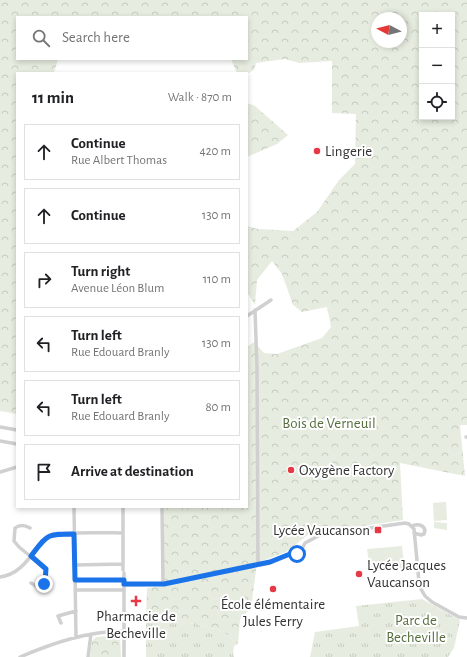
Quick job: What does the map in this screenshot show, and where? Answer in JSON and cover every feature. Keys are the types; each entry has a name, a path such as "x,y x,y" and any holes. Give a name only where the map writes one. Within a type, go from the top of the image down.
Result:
{"street":[{"path":"248,315 271,300"},
{"path":"255,310 258,368 258,565"},
{"path":"0,427 16,430"},
{"path":"0,441 16,444"},
{"path":"0,472 16,467"},
{"path":"74,508 76,637"},
{"path":"123,508 124,657"},
{"path":"162,508 163,584"},
{"path":"124,584 163,584 258,565 297,553 298,550 302,549 306,543 320,535 405,523 412,526 422,526 425,530 424,534 422,535 414,533"},
{"path":"30,528 26,525 15,528 14,541 18,547 46,569 44,584 36,586 31,583"},
{"path":"412,526 419,582 423,593 432,602 459,616 467,618"},
{"path":"0,577 17,571 48,536 56,534 123,533"},
{"path":"297,553 299,556 303,556 304,551 302,549"},
{"path":"75,565 123,564"},
{"path":"75,580 124,580"},
{"path":"75,590 124,590"},
{"path":"61,623 58,616 76,611"},
{"path":"20,657 38,649 76,637 124,631"},
{"path":"88,657 91,634"}],"green space":[{"name":"Bois de Verneuil","path":"0,0 467,0 467,425 460,425 465,476 400,463 403,520 309,534 286,552 257,563 251,608 240,619 238,644 223,631 190,623 146,622 147,588 163,586 164,508 248,508 248,346 254,342 264,353 277,354 322,338 331,327 327,307 302,312 293,305 282,274 272,261 257,280 255,305 248,294 248,226 258,229 293,231 317,212 339,180 355,164 356,114 332,113 332,61 299,63 285,59 256,63 254,70 248,73 248,72 237,72 231,60 248,60 248,16 16,16 16,60 58,60 54,72 16,72 16,414 0,411"},
{"path":"248,103 255,106 288,135 277,144 248,157"},
{"path":"446,502 447,520 434,521 433,503"},
{"path":"434,522 447,523 447,530 434,528"},
{"path":"402,546 404,568 370,572 367,549"},
{"name":"Parc de Becheville","path":"422,599 460,620 454,648 448,657 310,657 315,632 359,626 356,606"},
{"path":"146,622 190,623 223,631 238,644 234,646 234,657 146,657"},
{"path":"118,635 120,637 121,657 90,657 92,641 96,637"}],"place":[{"name":"Lingerie","path":"317,151"},
{"name":"Oxygène Factory","path":"291,470"},
{"name":"Lycée Vaucanson","path":"378,530"},
{"name":"Lycée Jacques Vaucanson","path":"359,574"},
{"name":"École élémentaire Jules Ferry","path":"273,589"},
{"name":"Pharmacie de Becheville","path":"136,601"}],"route":[{"path":"44,584 46,569 31,556 48,536 56,534 74,534 75,580 124,580 124,584 164,584 270,562 290,554 297,554"}]}
